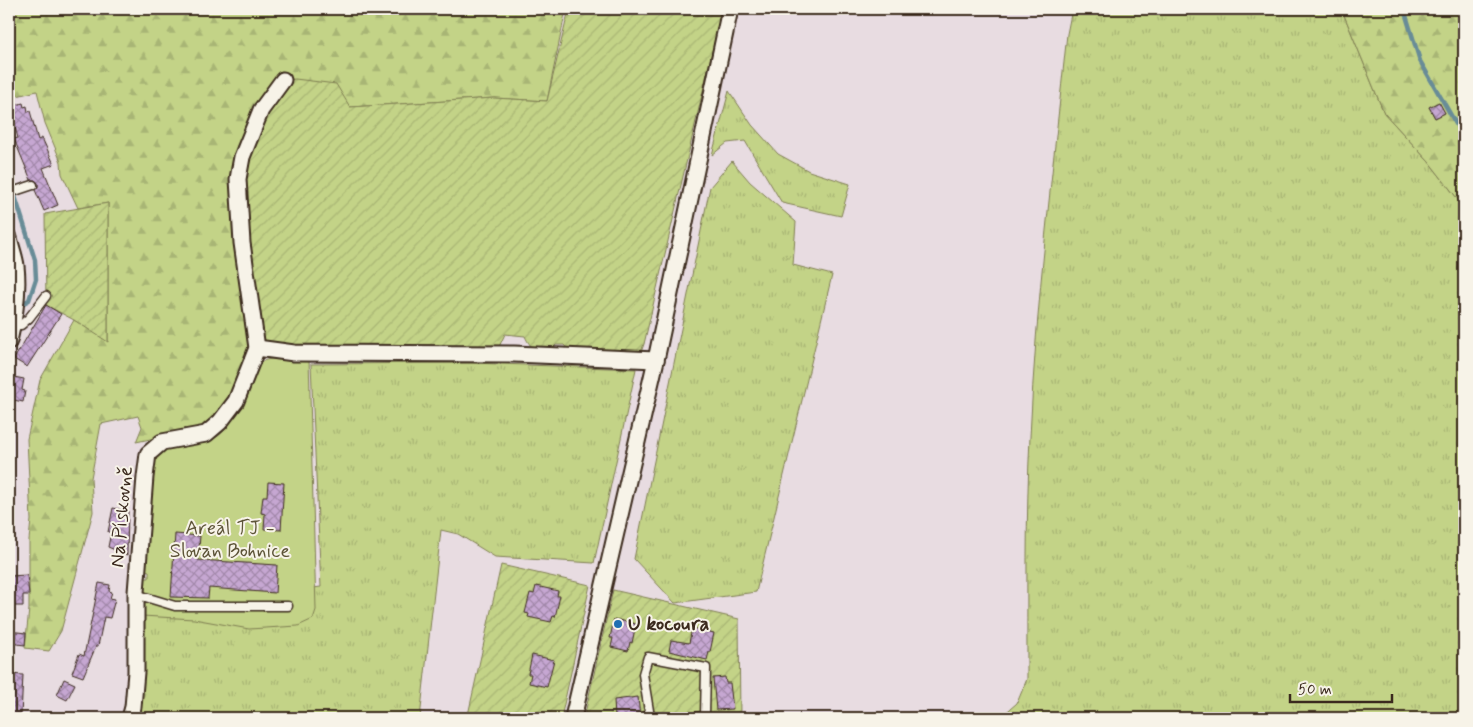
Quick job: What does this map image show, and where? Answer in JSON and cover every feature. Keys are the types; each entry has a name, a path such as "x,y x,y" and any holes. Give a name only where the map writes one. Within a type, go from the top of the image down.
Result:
{"street":[{"path":"573,718 656,360 730,9"},
{"path":"283,80 261,110 242,157 238,179 242,242 257,348 294,354 514,354 656,360"},
{"path":"9,238 16,264 17,298 9,341"},
{"name":"Na Pískovně","path":"130,718 133,707 136,672 136,592 148,454 162,442 206,434 220,422 236,401 257,348"}],"lane":[{"path":"9,193 33,185"},
{"path":"14,320 21,324 29,318 46,296"},
{"path":"136,592 142,596 175,606 288,606"},
{"path":"652,718 650,717 643,674 648,657 706,668 705,716 690,718"}],"green space":[{"path":"9,9 566,9 547,101 494,98 350,107 234,397 212,426 136,442 142,427 138,416 101,424 91,478 93,512 61,631 49,651 25,648 29,609 29,540 31,520 27,439 40,380 74,320 108,341 108,203 78,208 62,174 61,162 45,123 37,91 9,98"},
{"path":"569,9 722,9 641,352 569,351 564,345 556,345 550,351 541,350 529,344 525,336 505,334 497,351 273,346 262,340 238,211 246,144 275,82 295,79 336,84 350,107 494,98 547,101"},
{"path":"1072,9 1342,10 1384,113 1429,162 1464,207 1464,718 978,718 1002,716 1017,703 1027,679 1028,497 1033,386 1051,185 1067,34"},
{"path":"1339,9 1464,9 1464,207 1429,162 1384,113 1342,10","holes":["1439,102 1445,113 1435,118 1429,107"]},
{"path":"729,91 752,125 778,154 809,171 850,184 841,216 782,203 745,141 727,143 712,155"},
{"path":"732,161 750,182 796,222 793,265 832,275 756,592 675,603 634,559 710,187"},
{"path":"108,203 108,342 46,305 45,214"},
{"name":"Areál TJ - Slovan Bohnice","path":"271,359 309,359 316,610 313,619 298,626 249,629 194,619 142,616 143,578 149,578 149,571 143,570 151,460 166,448 211,440 224,431 238,408 247,383 256,366"},
{"path":"472,363 636,369 594,563 495,557 458,534 441,530 420,718 127,718 134,603 220,600 321,587 311,364"},
{"path":"501,565 590,585 561,718 469,718 468,715"},
{"path":"613,590 739,619 740,718 584,718"}],"building":[{"path":"1439,102 1445,113 1435,118 1429,107"},
{"path":"23,103 24,107 27,106 28,112 30,111 38,140 42,138 54,164 43,168 58,205 44,211 35,190 38,187 38,183 35,180 31,180 14,139 18,138 9,107"},
{"path":"46,305 61,314 27,367 14,359"},
{"path":"9,376 24,379 22,390 25,391 23,402 9,399"},
{"path":"268,482 284,483 281,530 264,529 265,514 261,513 263,496 267,496"},
{"path":"113,508 128,511 127,555 108,547 111,532 108,532"},
{"path":"175,534 200,536 198,560 277,565 275,593 209,588 208,598 171,597"},
{"path":"27,575 29,595 23,595 23,606 9,606 9,576"},
{"path":"99,583 110,585 109,591 112,592 110,598 115,599 110,618 104,617 98,646 96,646 83,677 72,673 79,654 84,656"},
{"path":"536,586 558,591 557,596 560,596 555,617 553,616 551,622 528,617 529,614 525,613 530,593 534,594"},
{"path":"614,619 636,624 632,643 630,642 628,651 611,647 613,638 610,638"},
{"path":"692,628 714,633 707,660 669,651 671,640 689,643"},
{"path":"9,631 26,633 25,645 9,643"},
{"path":"532,655 554,660 547,687 529,683 531,674 528,674"},
{"path":"9,674 23,675 21,716 10,715 11,687 9,687"},
{"path":"725,677 726,683 730,683 733,709 716,710 713,678"},
{"path":"64,679 75,684 67,700 57,695"},
{"path":"638,697 640,718 615,718 614,700"}],"waterway":[{"path":"1404,9 1420,61 1464,138"},
{"path":"9,177 35,260 36,279 29,300 20,305"}],"place":[{"name":"U kocoura","path":"618,624"}]}
